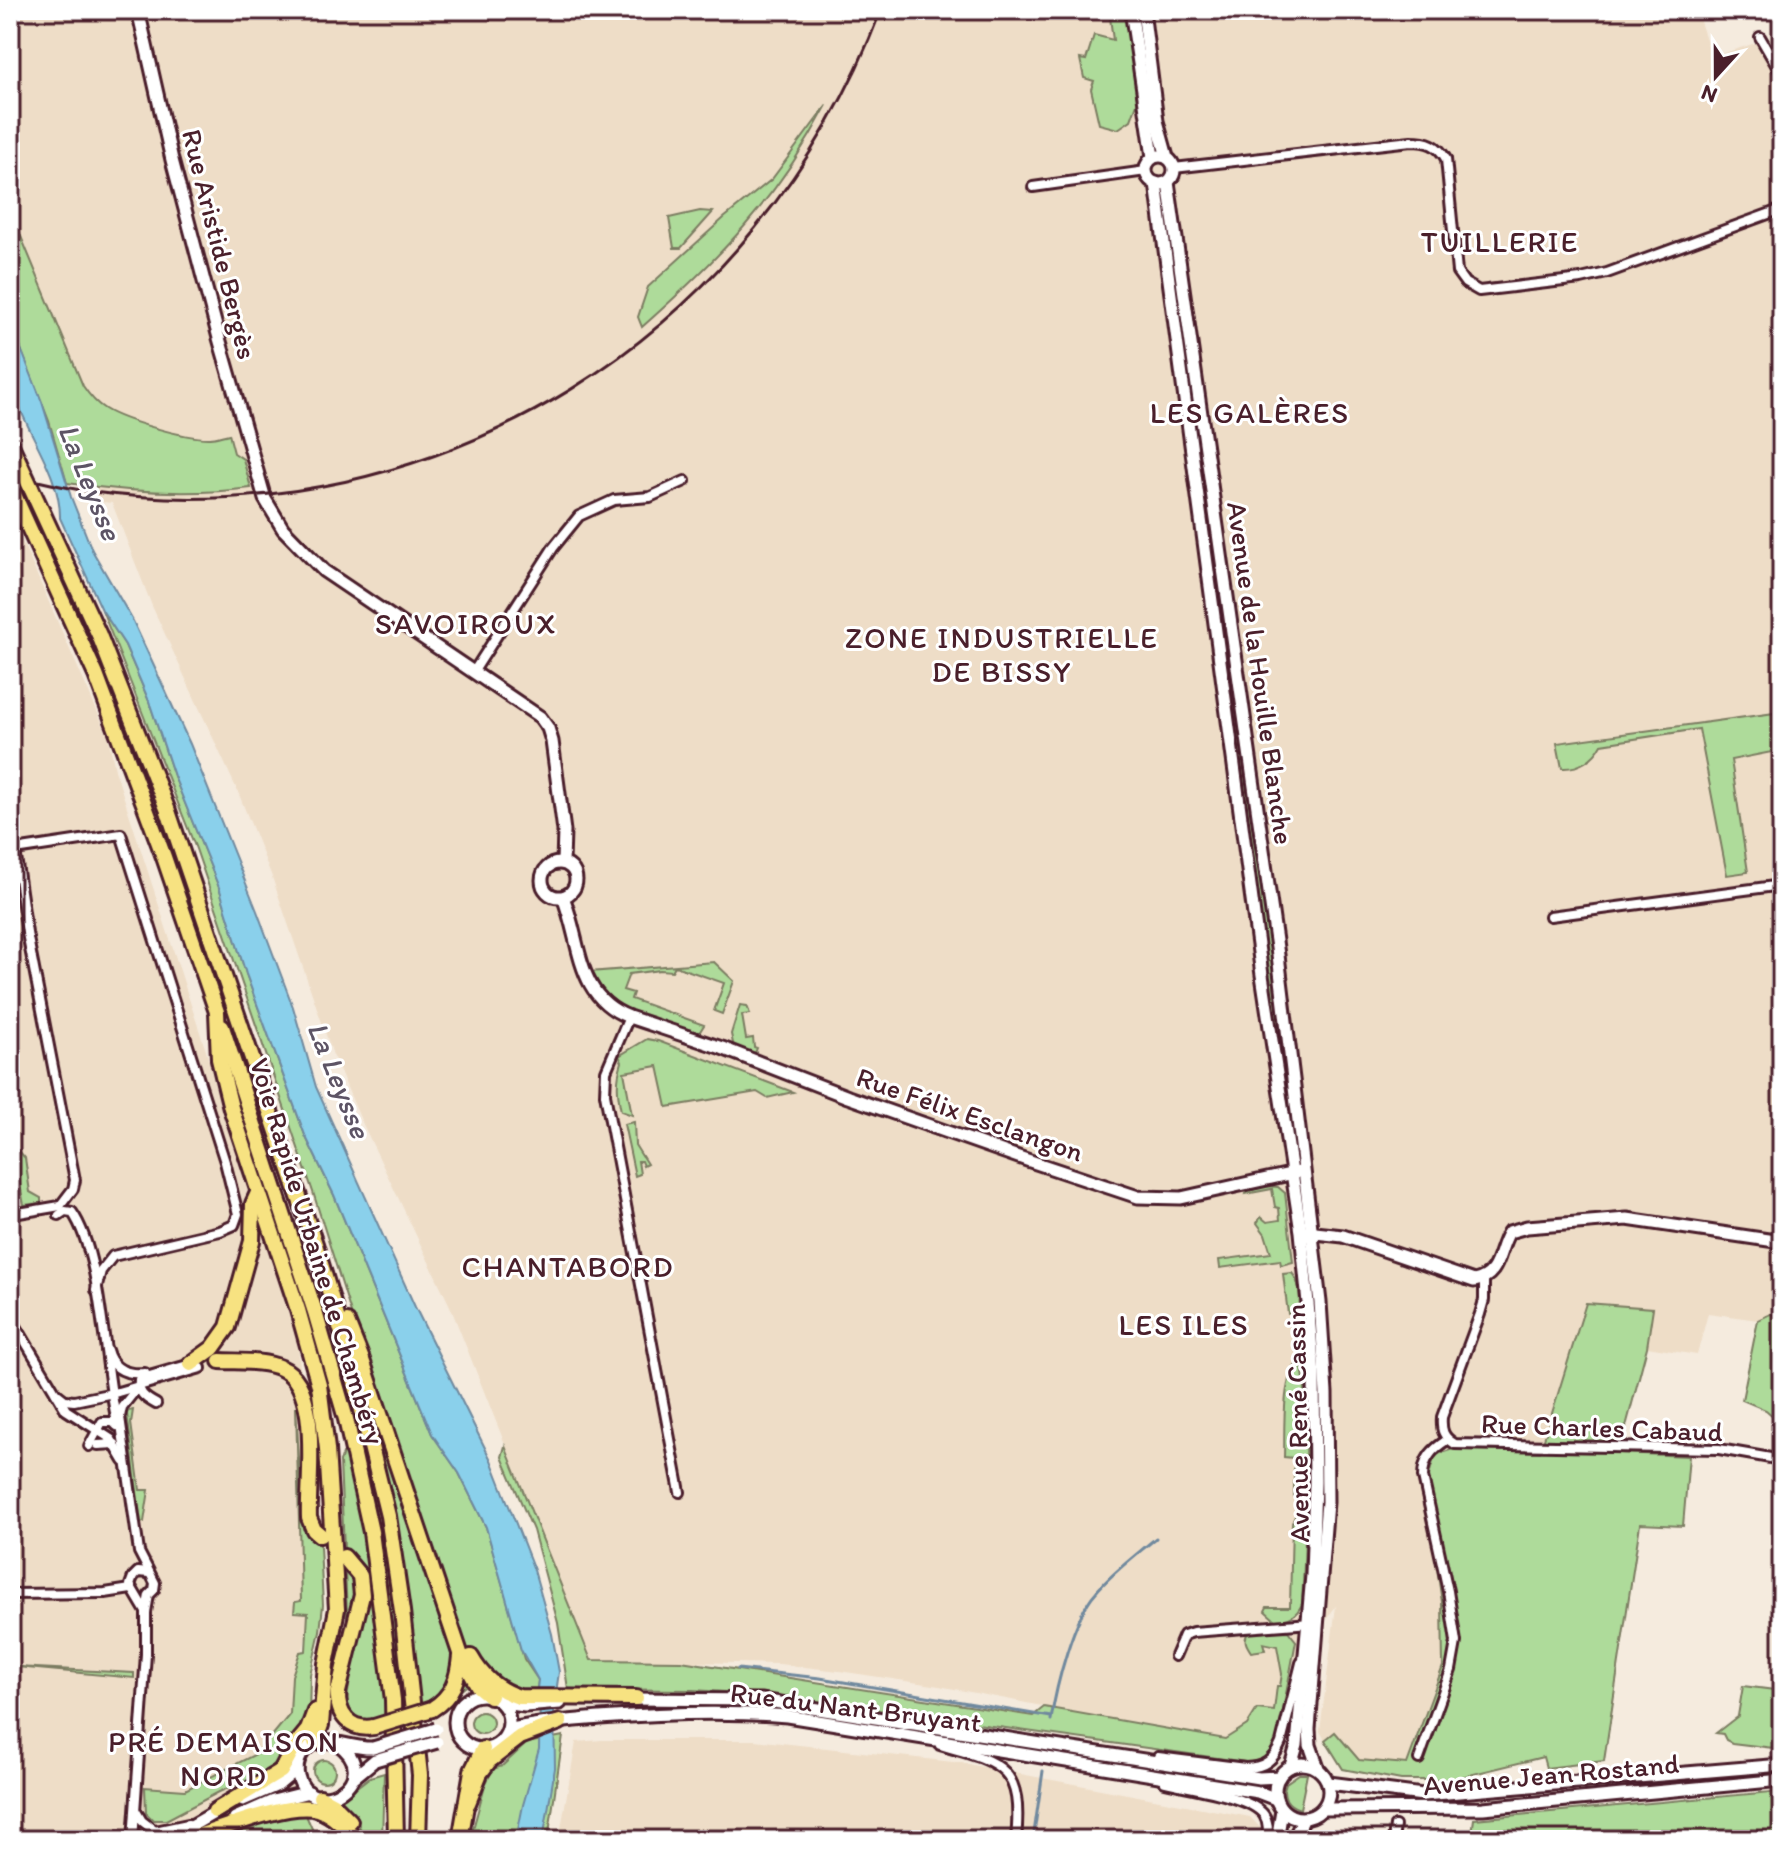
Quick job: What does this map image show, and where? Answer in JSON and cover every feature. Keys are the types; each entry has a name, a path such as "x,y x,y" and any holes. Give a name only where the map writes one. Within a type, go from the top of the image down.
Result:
{"highway":[{"name":"Voie Rapide Urbaine de Chambéry","path":"10,443 99,635 168,811 315,1244 348,1353 388,1516 413,1700 420,1840"},
{"name":"Voie Rapide Urbaine de Chambéry","path":"10,486 96,675 164,857 315,1312 346,1419 371,1532 393,1700 396,1840"},
{"path":"217,1012 219,1059 319,1385 337,1590 326,1742"},
{"path":"196,1366 228,1327 252,1241 253,1204 258,1193"},
{"path":"315,1244 361,1357 460,1653 478,1686 496,1700"},
{"path":"196,1366 254,1354 275,1356 292,1375 307,1402 309,1518 320,1535"},
{"path":"281,1364 300,1372 310,1386 324,1427"},
{"path":"344,1557 360,1576 362,1595 338,1692 338,1703 344,1718 351,1724 360,1728 374,1727 432,1709 448,1697 455,1684 460,1653"},
{"path":"453,1626 483,1675 518,1702 636,1698"},
{"path":"215,1811 276,1776 308,1730 314,1718 317,1672 324,1641 334,1627"},
{"path":"468,1803 484,1766 514,1732 565,1721"},
{"path":"460,1840 472,1771 483,1749"},
{"path":"314,1794 346,1816 358,1840"},
{"path":"193,1839 289,1809 308,1807 337,1820 358,1840"}],"main road":[{"name":"Rue Aristide Bergès","path":"138,10 172,160 262,494 283,529 324,571 540,717 552,741 564,831 563,863"},
{"path":"1131,10 1153,157 1146,171 1149,179 1162,182 1174,168 1167,157 1157,121 1143,10"},
{"path":"1153,157 1167,157"},
{"name":"Avenue de la Houille Blanche","path":"1162,182 1260,961 1298,1172"},
{"name":"Avenue de la Houille Blanche","path":"1162,182 1276,940 1298,1172"},
{"path":"563,863 573,869 576,880 573,891 563,897 548,894 541,880 548,867 563,863"},
{"name":"Rue Félix Esclangon","path":"563,897 587,982 600,1000 629,1017 744,1056 848,1097 1138,1197 1190,1197 1298,1172"},
{"name":"Avenue René Cassin","path":"1298,1172 1320,1302 1328,1470 1314,1623 1309,1729 1310,1745 1318,1768"},
{"path":"1307,1232 1343,1236 1474,1281 1484,1279 1495,1269 1509,1232 1527,1227 1627,1219 1782,1242"},
{"name":"Avenue René Cassin","path":"1291,1766 1297,1745 1304,1656 1314,1623"},
{"path":"193,1839 256,1808 314,1794 339,1794 374,1754 436,1729 456,1715 469,1698 518,1702"},
{"name":"Rue du Nant Bruyant","path":"636,1698 761,1700 1259,1778 1279,1777"},
{"path":"314,1794 300,1782 297,1769 304,1750 326,1742 374,1754 437,1742 466,1743 483,1749 514,1732 508,1716 496,1700"},
{"name":"Rue du Nant Bruyant","path":"565,1721 659,1713 787,1716 1258,1792 1279,1804"},
{"path":"456,1715 457,1730 466,1743"},
{"path":"326,1742 350,1755 354,1770 352,1778"},
{"path":"1277,1840 1279,1804 1275,1788 1279,1777 1291,1766 1300,1763 1318,1768 1329,1783 1328,1801 1324,1809"},
{"name":"Avenue Jean Rostand","path":"1329,1783 1423,1795 1782,1765"},
{"path":"167,1840 215,1811 270,1789 297,1769"},
{"name":"Avenue Jean Rostand","path":"1304,1818 1315,1816 1324,1809 1483,1808 1782,1780"},
{"path":"1279,1804 1292,1817 1304,1818 1293,1840"}],"street":[{"path":"1760,37 1779,64 1782,75"},
{"path":"1174,168 1411,141 1431,143 1441,150 1446,159 1457,272 1465,283 1479,291 1607,273 1782,209"},
{"path":"1033,187 1146,171"},
{"path":"474,671 553,548 579,516 614,500 650,497 685,481"},
{"path":"10,1217 60,1206 73,1189 75,1180 27,933 15,850 121,834 224,1157 238,1214 234,1225 220,1231 113,1256 101,1271 96,1290"},
{"path":"1550,916 1782,885"},
{"path":"629,1017 606,1071 605,1094 680,1492"},
{"path":"59,1215 68,1210 80,1224 96,1290 110,1394 127,1466"},
{"name":"Rue Charles Cabaud","path":"1484,1279 1484,1300 1442,1417 1447,1440 1455,1444 1719,1449 1782,1460"},
{"path":"10,1311 66,1410 115,1444 127,1466"},
{"path":"102,1329 110,1358 125,1373 161,1372"},
{"path":"133,1840 146,1612 149,1595 155,1587 154,1579 139,1552 120,1413 126,1400 138,1387 139,1379 196,1366"},
{"path":"53,1391 65,1400 74,1401 138,1387 196,1366"},
{"path":"138,1387 143,1396 156,1404"},
{"path":"115,1444 93,1445 97,1431 106,1421 118,1427"},
{"path":"1419,1759 1451,1670 1456,1642 1423,1477 1426,1460 1433,1449 1447,1440"},
{"path":"135,1575 139,1552"},
{"path":"146,1612 131,1580 142,1572 149,1573"},
{"path":"10,1594 134,1592 149,1595"},
{"path":"1175,1656 1184,1635 1193,1632 1314,1623"},
{"name":"Avenue René Cassin","path":"1281,1743 1304,1656"},
{"path":"900,1734 986,1758 997,1764 1016,1791 1019,1805 1016,1840"},
{"name":"Rue du Nant Bruyant","path":"1073,1749 1256,1768 1276,1755 1281,1743"},
{"name":"Rue du Nant Bruyant","path":"1102,1766 1241,1801 1261,1811 1267,1823 1267,1840"},
{"path":"136,1811 142,1821 155,1831 197,1822"},
{"path":"1393,1840 1395,1826"}],"shaded area":[{"path":"10,10 1696,10 1712,57 1762,41 1782,71 1782,1242 1770,1314 1758,1320 1708,1313 1697,1355 1647,1347 1653,1308 1586,1304 1540,1452 1453,1449 1435,1455 1429,1475 1434,1548 1442,1602 1443,1666 1406,1765 1359,1760 1336,1732 1325,1740 1320,1731 1336,1606 1292,1667 1274,1725 1237,1739 1217,1740 939,1686 839,1671 779,1664 591,1660 450,1306 333,1055 272,877 238,792 152,606 112,503 93,501 89,487 106,488 10,232"},
{"path":"10,514 108,736 115,770 297,1332 318,1580 298,1674 305,1813 317,1840 10,1840"},
{"path":"754,1740 962,1763 1250,1817 1272,1840 559,1840 576,1742"}],"green space":[{"path":"1109,10 1124,10 1138,101 1131,120 1118,129 1099,124 1091,89 1094,81 1084,78 1080,59 1086,60 1094,35 1113,40"},
{"path":"827,105 788,169 745,225 697,276 642,327 638,317 648,287 772,179"},
{"path":"10,210 83,386 92,399 126,419 187,436 212,438 229,434 234,453 243,459 251,488 159,492 67,483 49,421 10,321"},
{"path":"700,211 713,212 681,248 674,248 669,218"},
{"path":"1185,365 1190,377 1232,679 1229,679 1226,665"},
{"path":"102,610 125,645 149,701 174,776 220,890 246,974 305,1135 334,1195 432,1434 459,1473 486,1527 524,1659 538,1680 537,1689 517,1688 486,1670 459,1692 390,1719 362,1722 349,1707 340,1462 372,1380 313,1192 196,849"},
{"path":"1230,690 1234,692 1243,730 1295,1123 1287,1124"},
{"path":"1782,712 1782,750 1731,760 1748,872 1727,875 1699,729 1602,744 1585,762 1568,768 1562,768 1557,743"},
{"path":"714,962 734,981 722,1014 714,1011 724,983 675,966 672,971 629,974 623,990 633,993 631,999 704,1025 695,1034 615,1006 603,997 590,972"},
{"path":"740,1005 747,1006 750,1014 742,1015 746,1039 753,1038 754,1047 757,1048 755,1053 734,1048 731,1034"},
{"path":"647,1039 793,1092 767,1098 757,1092 667,1107 658,1066 624,1072 632,1115 621,1111 618,1086 622,1062 619,1056"},
{"path":"634,1122 635,1145 647,1164 643,1166 638,1161 640,1174 635,1176 624,1124"},
{"path":"19,1151 25,1158 30,1192 41,1198 41,1203 24,1205 14,1154"},
{"path":"1278,1187 1285,1193 1293,1262 1281,1265 1280,1260 1220,1268 1219,1260 1271,1253 1265,1234 1257,1223 1261,1217 1267,1222 1280,1220 1272,1189 1246,1194 1247,1191"},
{"path":"1292,1273 1298,1287 1299,1304 1297,1313 1288,1314 1283,1274"},
{"path":"1586,1303 1653,1308 1647,1347 1619,1453 1689,1456 1683,1526 1640,1524 1604,1761 1546,1768 1543,1757 1449,1780 1401,1780 1343,1769 1325,1740 1335,1732 1359,1760 1407,1764 1443,1666 1442,1602 1434,1548 1429,1475 1435,1455 1453,1449 1540,1452"},
{"path":"1770,1314 1782,1316 1782,1402 1775,1418 1766,1410 1742,1400 1758,1320"},
{"path":"1297,1364 1302,1367 1306,1404 1302,1604 1292,1617 1276,1621 1265,1611 1267,1607 1290,1607 1292,1523 1298,1498 1294,1496 1294,1458 1284,1457 1284,1422 1288,1382"},
{"path":"296,1407 303,1529 320,1546 323,1605 310,1675 307,1724 302,1725 283,1746 267,1772 219,1792 166,1820 153,1820 146,1813 145,1787 185,1790 258,1753 290,1714 292,1676 300,1652 306,1651 308,1613 294,1612 295,1602 301,1601"},
{"path":"133,1410 131,1423 140,1490 149,1490 144,1522 141,1523 127,1414"},
{"path":"505,1446 591,1660 681,1661 1033,1716 1044,1707 1225,1739 1247,1725 1257,1709 1274,1711 1277,1686 1280,1686 1282,1674 1277,1646 1263,1643 1265,1650 1251,1652 1246,1642 1247,1635 1249,1632 1288,1631 1296,1641 1276,1747 1262,1760 1246,1762 773,1695 693,1690 568,1689 558,1623 533,1530 502,1457"},
{"path":"16,1667 134,1673 134,1678"},
{"path":"1743,1686 1782,1691 1782,1749 1732,1743 1723,1734 1716,1733 1738,1716"},
{"path":"482,1712 490,1715 493,1723 490,1731 482,1734 474,1731 471,1723 474,1715"},
{"path":"563,1736 548,1840 470,1840 485,1785 493,1769 502,1766 527,1743"},
{"path":"320,1760 328,1760 335,1771 328,1782 320,1782 313,1775 313,1767"},
{"path":"384,1773 382,1840 366,1840 353,1814 337,1802 370,1777"},
{"path":"1299,1774 1307,1774 1300,1809 1289,1802 1284,1792 1286,1783"},
{"path":"1782,1791 1782,1840 1471,1840 1474,1819"},
{"path":"305,1813 317,1840 276,1840 275,1835 258,1840 214,1840 273,1817"}],"water":[{"path":"10,321 42,402 71,497 92,550 133,621 190,744 257,911 293,1007 316,1087 415,1307 491,1460 534,1570 559,1672 554,1707 555,1768 543,1840 516,1840 539,1749 540,1694 538,1680 521,1650 486,1527 459,1473 432,1434 334,1195 305,1135 246,974 220,890 174,776 149,701 125,645 102,610 60,518 54,484 11,384 8,361"}],"waterway":[{"path":"1051,1720 1067,1653 1088,1603 1110,1578 1156,1538"},
{"path":"738,1669 820,1678 1051,1717"},
{"path":"1033,1840 1043,1771"}],"railway":[{"path":"10,474 93,492 221,498 345,482 462,445 571,389 669,317 755,228 826,125 881,10"}],"district":[{"name":"TUILLERIE","path":"1500,242"},
{"name":"LES GALÈRES","path":"1250,413"},
{"name":"SAVOIROUX","path":"466,624"},
{"name":"ZONE INDUSTRIELLE DE BISSY","path":"1002,655"},
{"name":"CHANTABORD","path":"568,1267"},
{"name":"LES ILES","path":"1184,1325"},
{"name":"PRÉ DEMAISON NORD","path":"224,1759"}],"water label":[{"name":"La Leysse","path":"90,482"},
{"name":"La Leysse","path":"339,1080"}]}
